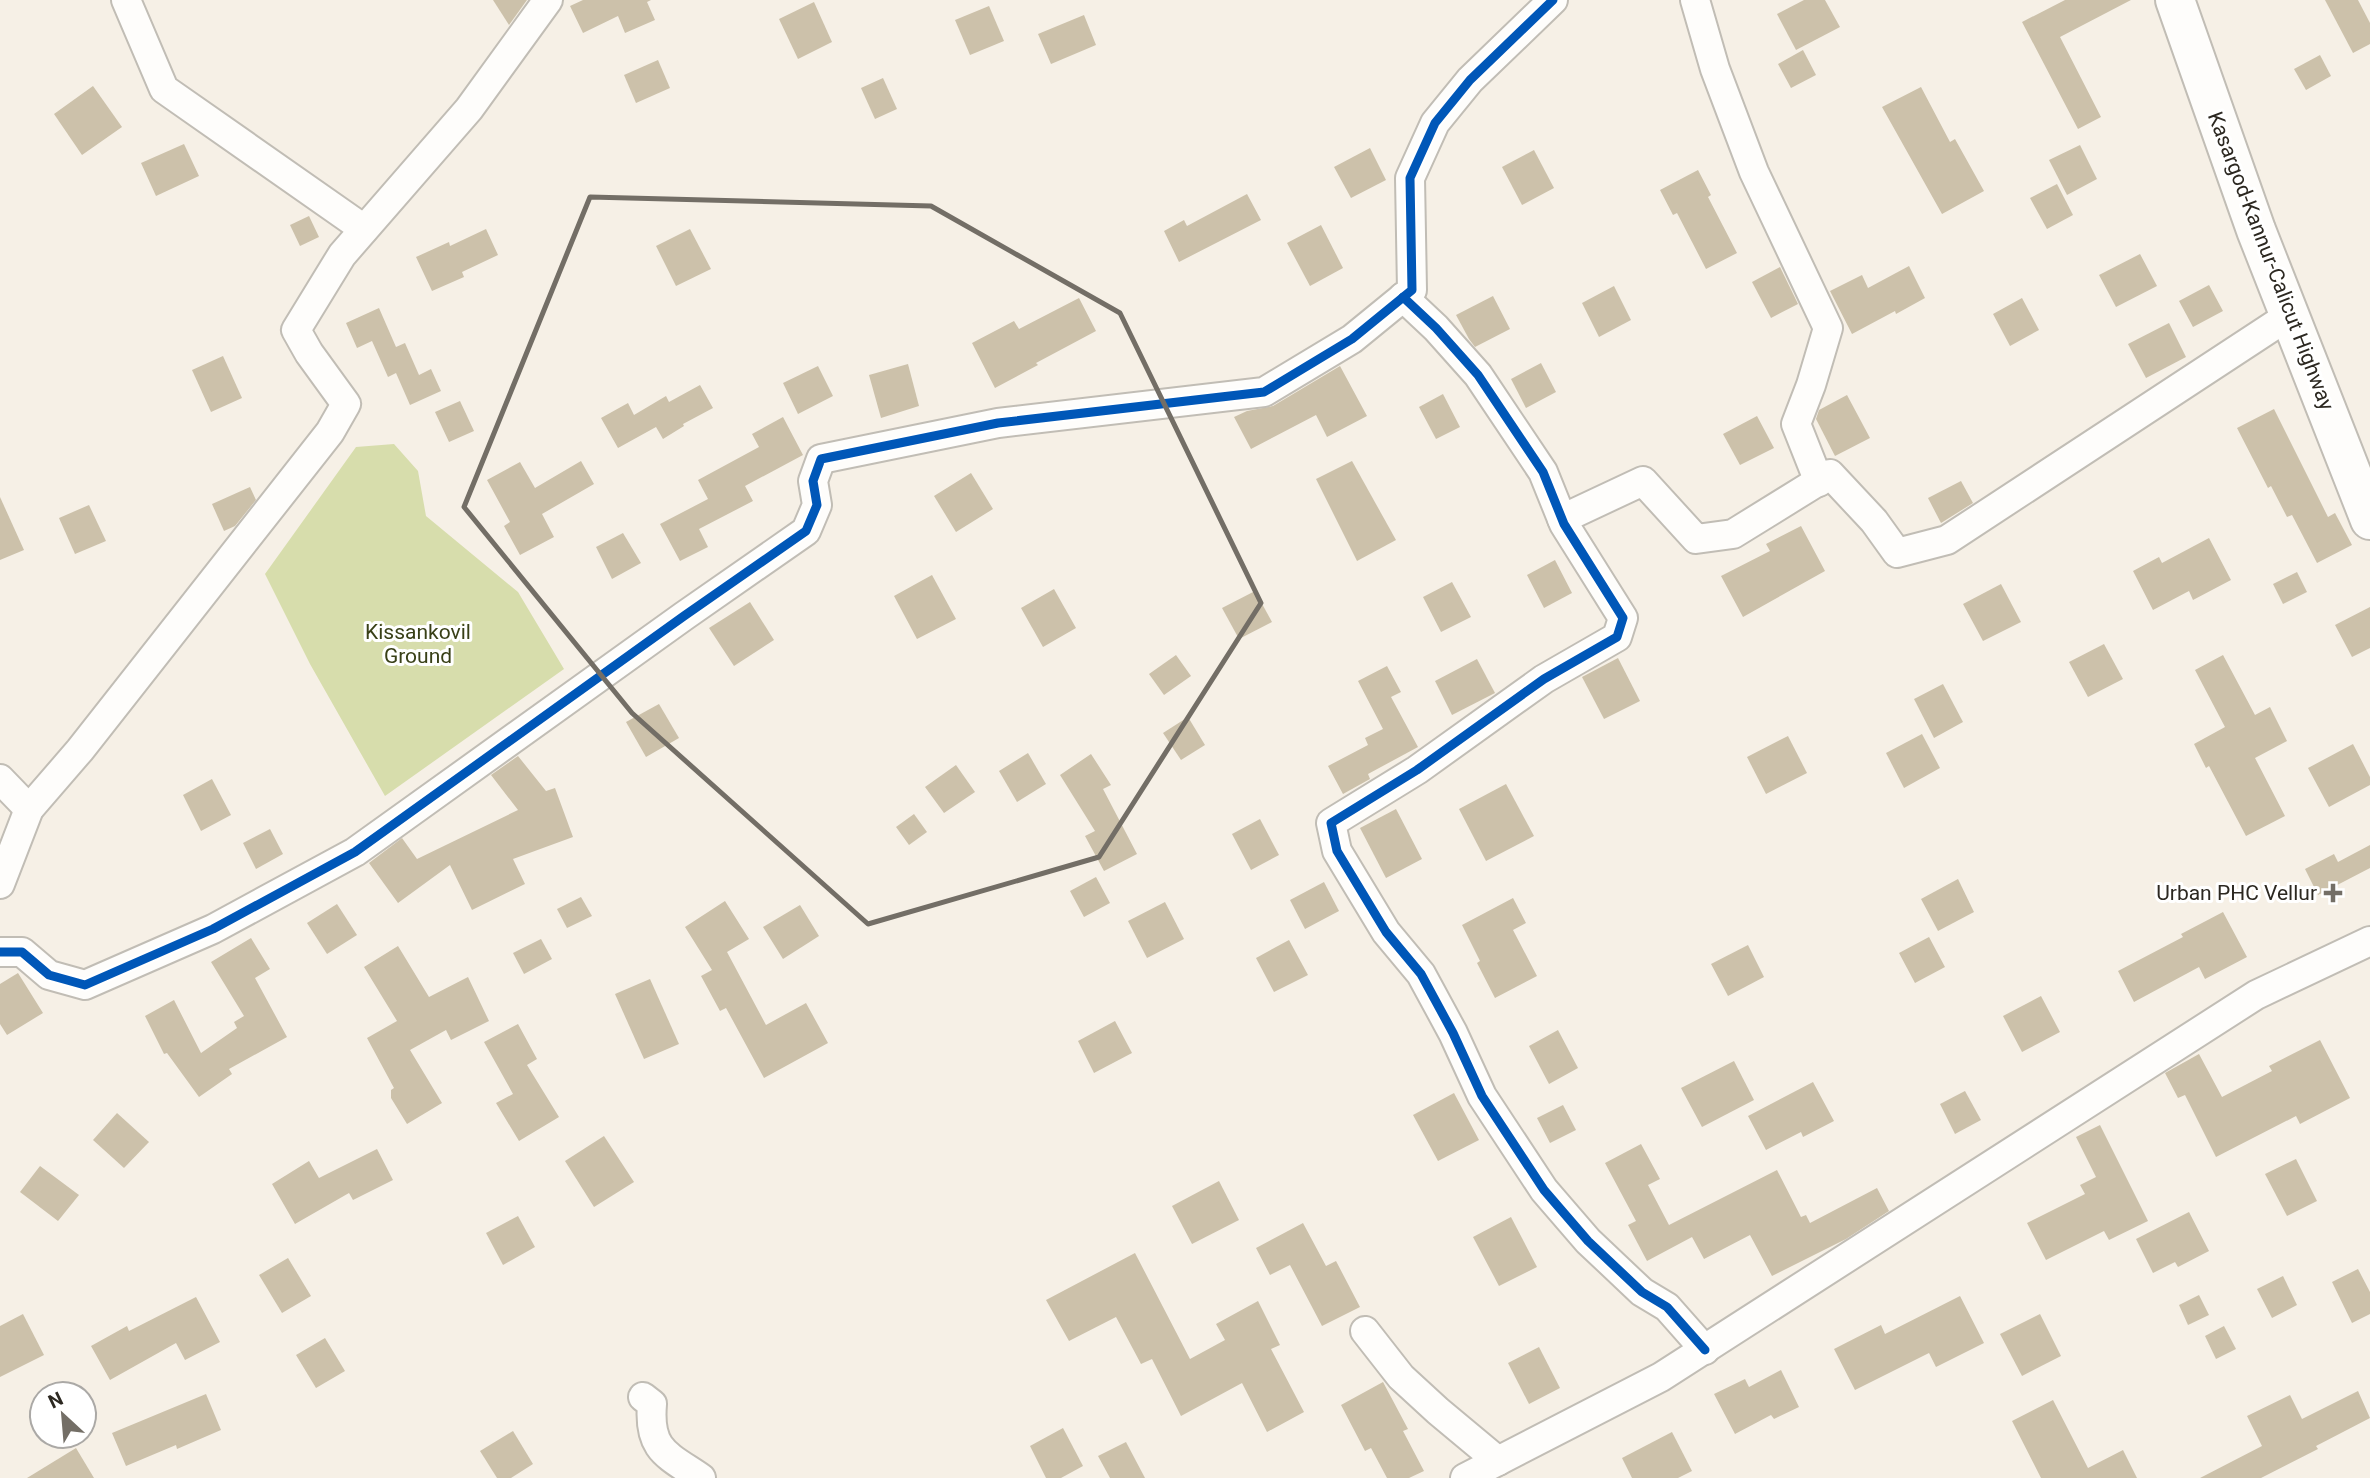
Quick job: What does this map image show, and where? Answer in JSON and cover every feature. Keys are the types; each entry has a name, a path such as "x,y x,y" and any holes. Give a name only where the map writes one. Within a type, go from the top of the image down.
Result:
{"highway":[{"name":"Kasargod-Kannur-Calicut Highway","path":"2175,0 2256,230 2370,520"}],"street":[{"path":"126,0 164,89 364,229"},
{"path":"0,884 29,809 80,750 330,432 346,404 309,353 296,330 342,255 468,109 548,0"},
{"path":"0,952 22,952 48,975 85,985 213,929 355,852 806,531 817,505 813,481 821,459 998,424 1264,392 1352,339 1412,290 1410,177 1435,124 1470,80 1553,0"},
{"path":"1695,0 1715,68 1754,172 1828,328 1796,424 1819,482"},
{"path":"1403,298 1436,328 1478,374 1543,472 1562,519 1623,618 1616,637 1544,679 1416,769 1331,822 1337,851 1386,932 1421,974 1453,1033 1482,1096 1544,1190 1588,1241 1642,1292 1667,1307 1704,1350"},
{"path":"1562,519 1643,481 1696,539 1733,534 1830,474 1874,521 1897,553 1947,540 2290,315"},
{"path":"0,779 29,809"},
{"path":"1465,1478 1661,1377 2256,995 2370,942"},
{"path":"1365,1331 1401,1377 1498,1461"},
{"path":"643,1397 652,1405 652,1436 659,1448 701,1478"}],"highlighted area":[{"path":"590,197 931,206 1120,313 1261,603 1099,857 868,924 632,713 464,507"}],"green space":[{"name":"Kissankovil Ground","path":"394,444 418,471 426,516 518,592 564,669 385,796 310,664 265,574 356,447"}],"building":[{"path":"493,0 527,0 509,25"},
{"path":"583,0 651,0 647,2 655,20 625,33 618,16 583,33 570,6"},
{"path":"1804,0 1825,0 1840,27 1796,50 1777,14"},
{"path":"2065,0 2131,0 2060,37 2101,117 2078,129 2022,22"},
{"path":"2325,0 2358,0 2370,23 2370,44 2353,53"},
{"path":"814,2 832,42 798,59 779,19"},
{"path":"989,6 1004,41 970,55 955,20"},
{"path":"1084,15 1096,45 1051,64 1038,34"},
{"path":"1803,50 1816,75 1791,88 1778,64"},
{"path":"2320,55 2331,76 2306,90 2294,69"},
{"path":"658,60 670,88 636,103 624,75"},
{"path":"883,78 897,109 875,119 861,88"},
{"path":"93,86 122,127 82,155 54,114"},
{"path":"1921,87 1950,142 1955,139 1984,191 1942,214 1882,107"},
{"path":"184,144 199,176 156,196 141,163"},
{"path":"2080,145 2097,179 2067,195 2049,160"},
{"path":"1370,148 1386,180 1351,198 1334,167"},
{"path":"1534,150 1554,188 1522,205 1502,167"},
{"path":"1698,170 1711,195 1708,197 1737,253 1706,269 1677,213 1673,215 1660,190"},
{"path":"2057,184 2073,215 2047,229 2030,198"},
{"path":"1247,194 1261,220 1179,262 1164,231 1184,220 1187,226"},
{"path":"309,216 319,237 300,246 290,225"},
{"path":"1321,225 1343,268 1310,286 1287,243"},
{"path":"486,229 498,255 462,272 464,277 432,291 416,257 449,242 450,246"},
{"path":"690,229 711,269 676,286 656,246"},
{"path":"2140,254 2157,286 2116,307 2099,275"},
{"path":"1909,266 1925,298 1852,334 1830,291 1862,275 1868,288"},
{"path":"1780,267 1798,304 1771,318 1752,282"},
{"path":"2209,285 2223,311 2193,327 2179,301"},
{"path":"1614,286 1631,320 1599,337 1582,303"},
{"path":"1493,296 1510,329 1475,347 1456,315"},
{"path":"1079,298 1096,331 995,388 972,343 1014,321 1019,329"},
{"path":"2022,298 2039,330 2010,346 1993,314"},
{"path":"379,308 396,347 405,343 419,375 431,369 441,391 410,405 396,373 388,377 372,341 357,348 346,323"},
{"path":"2169,323 2186,357 2146,378 2128,344"},
{"path":"223,356 242,398 211,412 192,370"},
{"path":"1541,363 1556,392 1526,408 1511,379"},
{"path":"908,364 919,406 881,418 869,375"},
{"path":"818,366 833,396 798,414 783,383"},
{"path":"1340,366 1367,416 1327,437 1316,415 1251,449 1234,417 1247,411 1273,406"},
{"path":"700,385 713,408 683,424 684,426 663,439 656,427 618,448 601,418 628,403 634,415 666,396 669,402"},
{"path":"1443,394 1460,427 1436,439 1419,407"},
{"path":"1847,395 1870,438 1835,456 1816,419 1819,410"},
{"path":"460,401 474,431 449,442 435,412"},
{"path":"2274,409 2328,517 2335,513 2352,545 2317,563 2292,515 2287,517 2271,486 2268,488 2237,428"},
{"path":"1757,416 1774,448 1740,465 1723,434"},
{"path":"783,417 803,455 745,486 753,501 699,529 708,547 680,561 660,524 708,499 698,480 759,447 752,434"},
{"path":"581,461 594,484 542,514 554,537 520,555 504,526 510,522 487,480 520,462 535,488"},
{"path":"1352,461 1396,540 1357,561 1316,479"},
{"path":"971,473 993,509 956,532 934,496"},
{"path":"1961,481 1973,503 1941,523 1928,498"},
{"path":"250,487 256,500 235,526 224,531 212,504"},
{"path":"0,497 24,550 0,560"},
{"path":"89,505 106,541 75,554 59,518"},
{"path":"1801,526 1825,571 1743,617 1721,576 1770,551 1766,544"},
{"path":"623,533 641,563 612,579 596,547"},
{"path":"2209,538 2231,580 2193,600 2189,591 2153,610 2133,571 2159,557 2162,563"},
{"path":"1555,560 1572,593 1544,608 1527,575"},
{"path":"2297,572 2307,592 2283,604 2273,584"},
{"path":"932,575 956,619 917,639 894,596"},
{"path":"1452,582 1471,617 1441,632 1423,597"},
{"path":"2001,584 2021,622 1983,641 1963,604"},
{"path":"1054,589 1076,628 1043,647 1021,608"},
{"path":"1255,591 1272,622 1239,639 1222,608"},
{"path":"750,602 774,640 734,666 709,628"},
{"path":"2370,607 2370,648 2352,657 2335,625"},
{"path":"2104,644 2123,679 2088,697 2069,662"},
{"path":"1176,655 1191,676 1164,695 1149,674"},
{"path":"2223,655 2255,715 2270,707 2287,741 2255,758 2285,816 2246,836 2209,766 2206,768 2194,744 2225,727 2195,670"},
{"path":"1618,658 1640,701 1604,719 1582,677"},
{"path":"1477,659 1495,693 1452,715 1435,681"},
{"path":"1387,666 1401,692 1391,697 1418,747 1368,774 1370,779 1343,794 1328,766 1368,745 1365,738 1383,729 1358,681"},
{"path":"1943,684 1963,722 1934,738 1914,699"},
{"path":"659,704 679,738 646,757 626,722"},
{"path":"1188,717 1205,745 1181,760 1163,733"},
{"path":"1922,734 1940,768 1904,788 1886,753"},
{"path":"1788,736 1807,773 1766,794 1747,757"},
{"path":"2353,744 2370,777 2370,785 2329,807 2308,768"},
{"path":"1028,753 1046,784 1017,802 999,771"},
{"path":"1091,754 1111,785 1103,789 1137,854 1104,871 1085,836 1095,831 1060,775"},
{"path":"518,756 546,791 555,788 573,837 513,859 525,884 472,910 450,865 398,903 369,863 402,838 417,859 518,810 491,775"},
{"path":"956,765 975,792 944,813 925,787"},
{"path":"212,779 231,815 201,831 183,795"},
{"path":"1506,784 1534,836 1486,861 1459,809"},
{"path":"1396,809 1422,859 1386,878 1360,828"},
{"path":"914,814 927,832 909,845 896,827"},
{"path":"1260,819 1279,855 1251,870 1232,834"},
{"path":"270,829 283,854 256,869 243,843"},
{"path":"2370,845 2370,868 2318,895 2305,869 2334,854 2338,862"},
{"path":"1096,877 1110,903 1084,917 1070,891"},
{"path":"1958,879 1974,912 1938,931 1921,899"},
{"path":"1324,882 1339,911 1305,929 1290,900"},
{"path":"581,897 592,916 567,928 557,909"},
{"path":"1513,898 1526,923 1513,930 1537,976 1495,998 1462,925"},
{"path":"725,901 749,939 727,952 766,1025 806,1003 828,1043 764,1078 726,1008 720,1011 701,976 712,970 685,927"},
{"path":"1165,902 1184,939 1147,958 1128,921"},
{"path":"337,904 357,935 327,954 307,923"},
{"path":"800,905 819,936 783,959 763,927"},
{"path":"2223,912 2247,957 2205,979 2199,967 2134,1002 2118,971 2183,937 2181,934"},
{"path":"1929,937 1945,967 1915,983 1899,953"},
{"path":"251,938 270,969 255,978 287,1037 229,1069 232,1074 199,1097 167,1053 164,1054 145,1016 174,1000 201,1053 237,1028 234,1022 244,1016 211,962"},
{"path":"541,939 552,959 524,974 513,953"},
{"path":"1289,940 1308,975 1274,992 1256,958"},
{"path":"1748,945 1764,977 1728,996 1711,964"},
{"path":"398,946 429,997 468,977 489,1021 451,1040 446,1030 410,1050 442,1103 407,1124 391,1098 391,1090 394,1088 367,1038 397,1021 364,967"},
{"path":"18,973 43,1013 7,1035 0,1024 0,984"},
{"path":"650,979 679,1044 644,1059 615,994"},
{"path":"2041,996 2060,1032 2022,1052 2003,1016"},
{"path":"1115,1021 1132,1053 1094,1073 1078,1041"},
{"path":"518,1024 537,1059 527,1065 559,1117 519,1141 496,1103 513,1094 484,1042"},
{"path":"1558,1030 1578,1068 1549,1084 1529,1046"},
{"path":"2320,1040 2350,1098 2300,1124 2296,1116 2216,1157 2185,1095 2178,1098 2165,1073 2199,1054 2222,1097 2272,1071 2269,1066"},
{"path":"1734,1061 1754,1100 1702,1127 1681,1088"},
{"path":"1813,1082 1834,1121 1803,1137 1801,1132 1766,1150 1748,1116"},
{"path":"1965,1091 1981,1120 1955,1134 1940,1104"},
{"path":"1454,1093 1479,1140 1438,1161 1413,1115"},
{"path":"1563,1105 1576,1130 1550,1143 1537,1118"},
{"path":"117,1113 149,1142 124,1168 93,1140"},
{"path":"2100,1125 2148,1221 2109,1240 2104,1231 2046,1260 2027,1223 2085,1194 2080,1185 2096,1177 2076,1137"},
{"path":"604,1136 634,1182 594,1207 565,1161"},
{"path":"1641,1144 1660,1179 1648,1185 1669,1225 1777,1170 1801,1217 1806,1215 1810,1223 1877,1188 1889,1211 1846,1239 1772,1276 1750,1235 1704,1259 1692,1237 1647,1261 1628,1225 1636,1221 1605,1163"},
{"path":"377,1149 393,1180 353,1200 349,1193 295,1224 272,1184 309,1161 319,1178"},
{"path":"2296,1159 2317,1201 2287,1216 2265,1174"},
{"path":"40,1166 79,1195 58,1221 20,1192"},
{"path":"1219,1181 1239,1220 1192,1244 1172,1206"},
{"path":"2189,1212 2209,1251 2178,1267 2175,1262 2153,1273 2136,1239"},
{"path":"518,1216 535,1247 503,1265 486,1233"},
{"path":"1511,1217 1537,1267 1499,1286 1473,1237"},
{"path":"1303,1223 1326,1266 1336,1261 1360,1307 1322,1326 1290,1265 1270,1275 1256,1248"},
{"path":"1135,1253 1190,1359 1225,1340 1216,1324 1258,1301 1280,1345 1271,1349 1304,1412 1267,1432 1242,1383 1181,1416 1152,1359 1141,1364 1116,1317 1069,1341 1046,1300"},
{"path":"288,1258 311,1296 282,1313 259,1275"},
{"path":"2358,1269 2370,1292 2370,1314 2352,1323 2332,1282"},
{"path":"2283,1276 2297,1305 2272,1318 2257,1289"},
{"path":"2199,1295 2209,1315 2188,1325 2179,1305"},
{"path":"1960,1296 1984,1343 1936,1367 1929,1353 1855,1390 1834,1349 1881,1325 1885,1334"},
{"path":"196,1297 220,1342 185,1360 176,1343 110,1380 91,1346 127,1326 129,1331"},
{"path":"23,1314 44,1355 0,1377 0,1326"},
{"path":"2040,1314 2061,1356 2022,1376 2000,1334"},
{"path":"2224,1326 2236,1349 2216,1359 2205,1336"},
{"path":"325,1338 345,1371 316,1388 296,1355"},
{"path":"1539,1347 1560,1388 1529,1404 1508,1363"},
{"path":"1781,1370 1799,1407 1774,1419 1771,1415 1735,1434 1714,1394 1745,1379 1749,1387"},
{"path":"1383,1382 1408,1429 1403,1431 1424,1471 1409,1478 1387,1478 1371,1448 1365,1451 1341,1405"},
{"path":"2358,1391 2370,1418 2316,1446 2318,1449 2261,1478 2200,1478 2262,1446 2247,1416 2290,1395 2302,1419"},
{"path":"206,1394 221,1430 177,1449 176,1445 126,1466 112,1433"},
{"path":"2053,1400 2088,1468 2123,1450 2137,1478 2041,1478 2012,1421"},
{"path":"1063,1428 1083,1466 1061,1478 1046,1478 1030,1446"},
{"path":"513,1431 533,1464 511,1478 497,1478 480,1451"},
{"path":"1672,1432 1692,1471 1678,1478 1632,1478 1622,1458"},
{"path":"1126,1442 1145,1478 1110,1478 1098,1456"},
{"path":"73,1450 77,1450 94,1478 27,1478"}],"cycle path":[{"path":"0,952 22,952 49,975 85,985 213,929 355,852 806,531 817,505 813,481 821,459 998,423 1264,392 1352,339 1412,290 1410,178 1435,123 1470,80 1553,0"},
{"path":"1403,297 1436,328 1478,375 1543,472 1564,524 1623,618 1617,637 1544,679 1417,770 1331,823 1337,851 1386,932 1421,974 1453,1033 1482,1096 1544,1190 1588,1241 1642,1292 1667,1307 1705,1350"}],"place":[{"name":"Urban PHC Vellur","path":"2333,893"}]}
